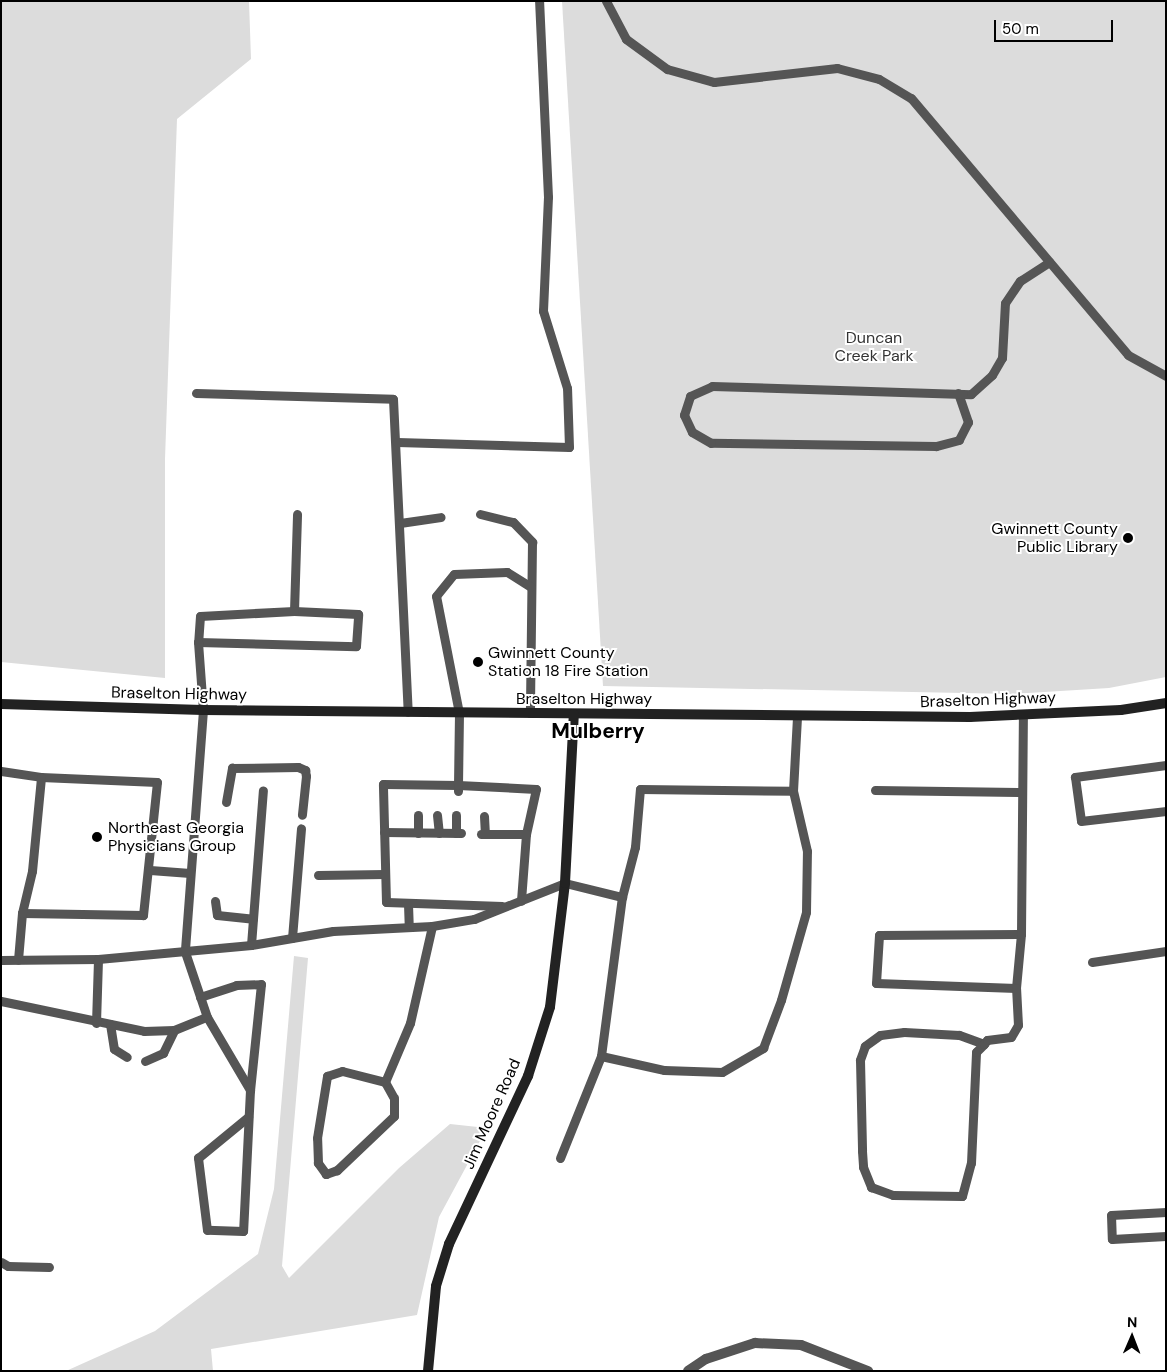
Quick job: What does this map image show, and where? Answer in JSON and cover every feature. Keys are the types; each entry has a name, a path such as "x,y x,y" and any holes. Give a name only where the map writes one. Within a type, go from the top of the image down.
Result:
{"main road":[{"name":"Braselton Highway","path":"1,704 203,710 970,717 1121,710 1166,703"},
{"name":"Jim Moore Road","path":"428,1371 436,1286 448,1244 528,1076 550,1007 565,883 574,714"}],"street":[{"path":"688,1371 706,1359 755,1343 801,1345 868,1371"}],"lane":[{"path":"397,442 568,448 567,388 543,311 548,197 539,1"},
{"path":"606,1 626,39 667,69 714,82 837,68 879,79 911,98 1128,355 1166,376"},
{"path":"958,394 968,422 959,440 936,446 712,443 692,432 684,415 690,396 712,386 972,394 992,375 1002,358 1004,303 1020,281 1049,262"},
{"path":"196,393 393,400 397,442 408,712"},
{"path":"294,611 298,514"},
{"path":"480,514 513,522 532,542 530,713"},
{"path":"400,523 440,517"},
{"path":"458,788 459,713 436,596 454,574 507,572 531,587"},
{"path":"198,642 356,646 358,614 294,611 200,616 198,642 203,710 185,952 207,1017 250,1090"},
{"path":"984,1044 959,1035 904,1032 880,1035 865,1046 860,1060 862,1159 871,1187 892,1196 962,1196 971,1163 976,1052 984,1044 988,1040 1011,1038 1018,1025 1016,988 1022,934 1023,714"},
{"path":"601,1056 664,1070 722,1072 763,1048 781,1000 806,912 807,851 793,791 796,716"},
{"path":"1166,765 1075,777 1081,821 1166,811"},
{"path":"226,802 232,768 298,767 305,770 306,776 302,815"},
{"path":"1,771 41,777 157,782 150,870 143,915 22,912"},
{"path":"18,960 22,912 32,871 41,777"},
{"path":"508,906 386,902 382,784 439,788 536,789 526,834 521,901"},
{"path":"560,1158 601,1056 622,896 635,846 640,789 793,791"},
{"path":"251,945 263,790"},
{"path":"875,790 1022,792"},
{"path":"418,815 418,833"},
{"path":"437,815 438,833"},
{"path":"384,832 458,833 456,815"},
{"path":"484,816 483,834 526,834"},
{"path":"292,938 301,828"},
{"path":"150,870 190,873"},
{"path":"318,875 385,874"},
{"path":"1,960 98,959 251,945 333,931 432,926 474,919 565,883 622,896"},
{"path":"215,901 217,915 253,919"},
{"path":"408,904 409,928"},
{"path":"385,1082 410,1023 432,926"},
{"path":"1016,988 876,983 879,935 1022,934"},
{"path":"1092,962 1166,951"},
{"path":"96,1023 98,959"},
{"path":"200,997 236,984 261,984 248,1117 243,1231 207,1230 198,1158 248,1117"},
{"path":"1,1002 96,1023 144,1031 174,1030 207,1017"},
{"path":"110,1024 114,1049 127,1057"},
{"path":"146,1061 164,1053 174,1030"},
{"path":"342,1071 385,1082 394,1098 394,1116 337,1170 326,1174 318,1163 317,1138 327,1076 342,1071"},
{"path":"1166,1212 1111,1215 1112,1239 1166,1236"},
{"path":"1,1262 8,1266 49,1268"}],"green space":[{"path":"1,1 249,1 251,59 177,119 165,459 165,678 1,662"},
{"name":"Duncan Creek Park","path":"562,1 1166,1 1166,677 1109,688 1013,694 603,686"},
{"path":"294,956 308,958 282,1266 289,1278 399,1168 450,1124 487,1128 439,1217 417,1315 211,1349 213,1371 66,1371 155,1331 258,1254 274,1189"}],"place":[{"name":"Gwinnett County Public Library","path":"1128,538"},
{"name":"Gwinnett County Station 18 Fire Station","path":"478,662"},
{"name":"Northeast Georgia Physicians Group","path":"97,837"}],"district":[{"name":"Mulberry","path":"598,731"}]}
